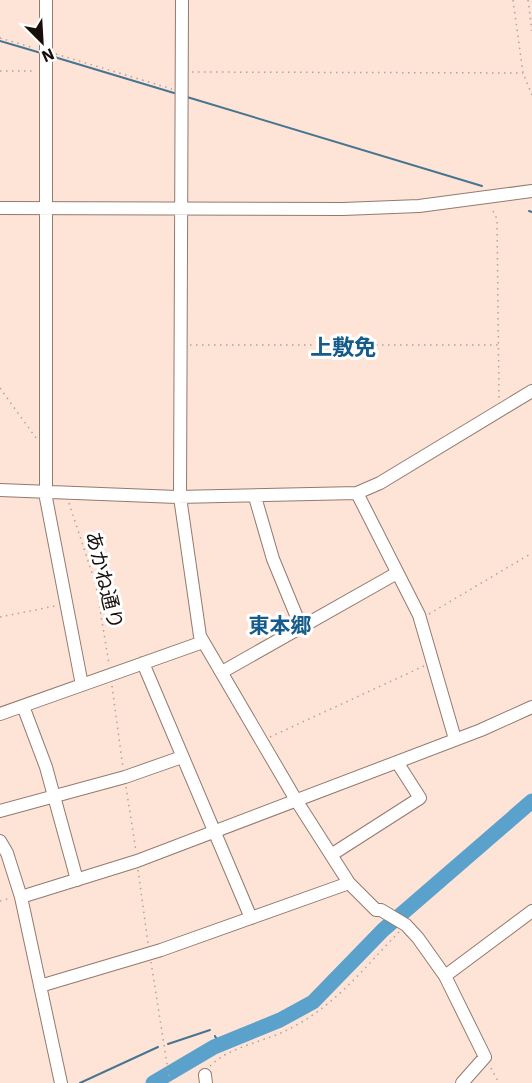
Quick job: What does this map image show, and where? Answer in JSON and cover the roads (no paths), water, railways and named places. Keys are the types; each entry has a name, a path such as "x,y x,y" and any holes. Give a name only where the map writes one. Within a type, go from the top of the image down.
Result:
{"street":[{"path":"46,0 46,493 64,604 82,685"},
{"path":"182,0 180,497 200,636 296,800 348,883 376,910 381,910 404,924 445,976 485,1056 462,1083"},
{"path":"0,208 392,207 532,192"},
{"path":"0,490 180,497 357,493 380,483 532,391"},
{"path":"357,493 420,619 455,739"},
{"path":"255,497 273,559 301,627"},
{"path":"222,672 397,573"},
{"path":"0,714 203,642"},
{"path":"143,663 251,918"},
{"path":"23,706 55,796 77,880"},
{"path":"21,897 137,861 397,762 532,707"},
{"path":"0,811 125,777 182,757"},
{"path":"331,855 420,798 397,762"},
{"path":"0,841 21,897 60,1083"},
{"path":"40,986 161,950 348,883"},
{"path":"445,976 532,911"}],"waterway":[{"path":"0,41 41,53"},
{"path":"51,56 174,93"},
{"path":"187,97 482,186"},
{"path":"153,1083 214,1047 280,1020 313,1002 383,930 532,801"},
{"path":"168,1044 210,1030"},
{"path":"215,1036 219,1044"},
{"path":"80,1083 158,1047"}],"district":[{"name":"上敷免","path":"343,346"},
{"name":"東本郷","path":"280,625"}]}
